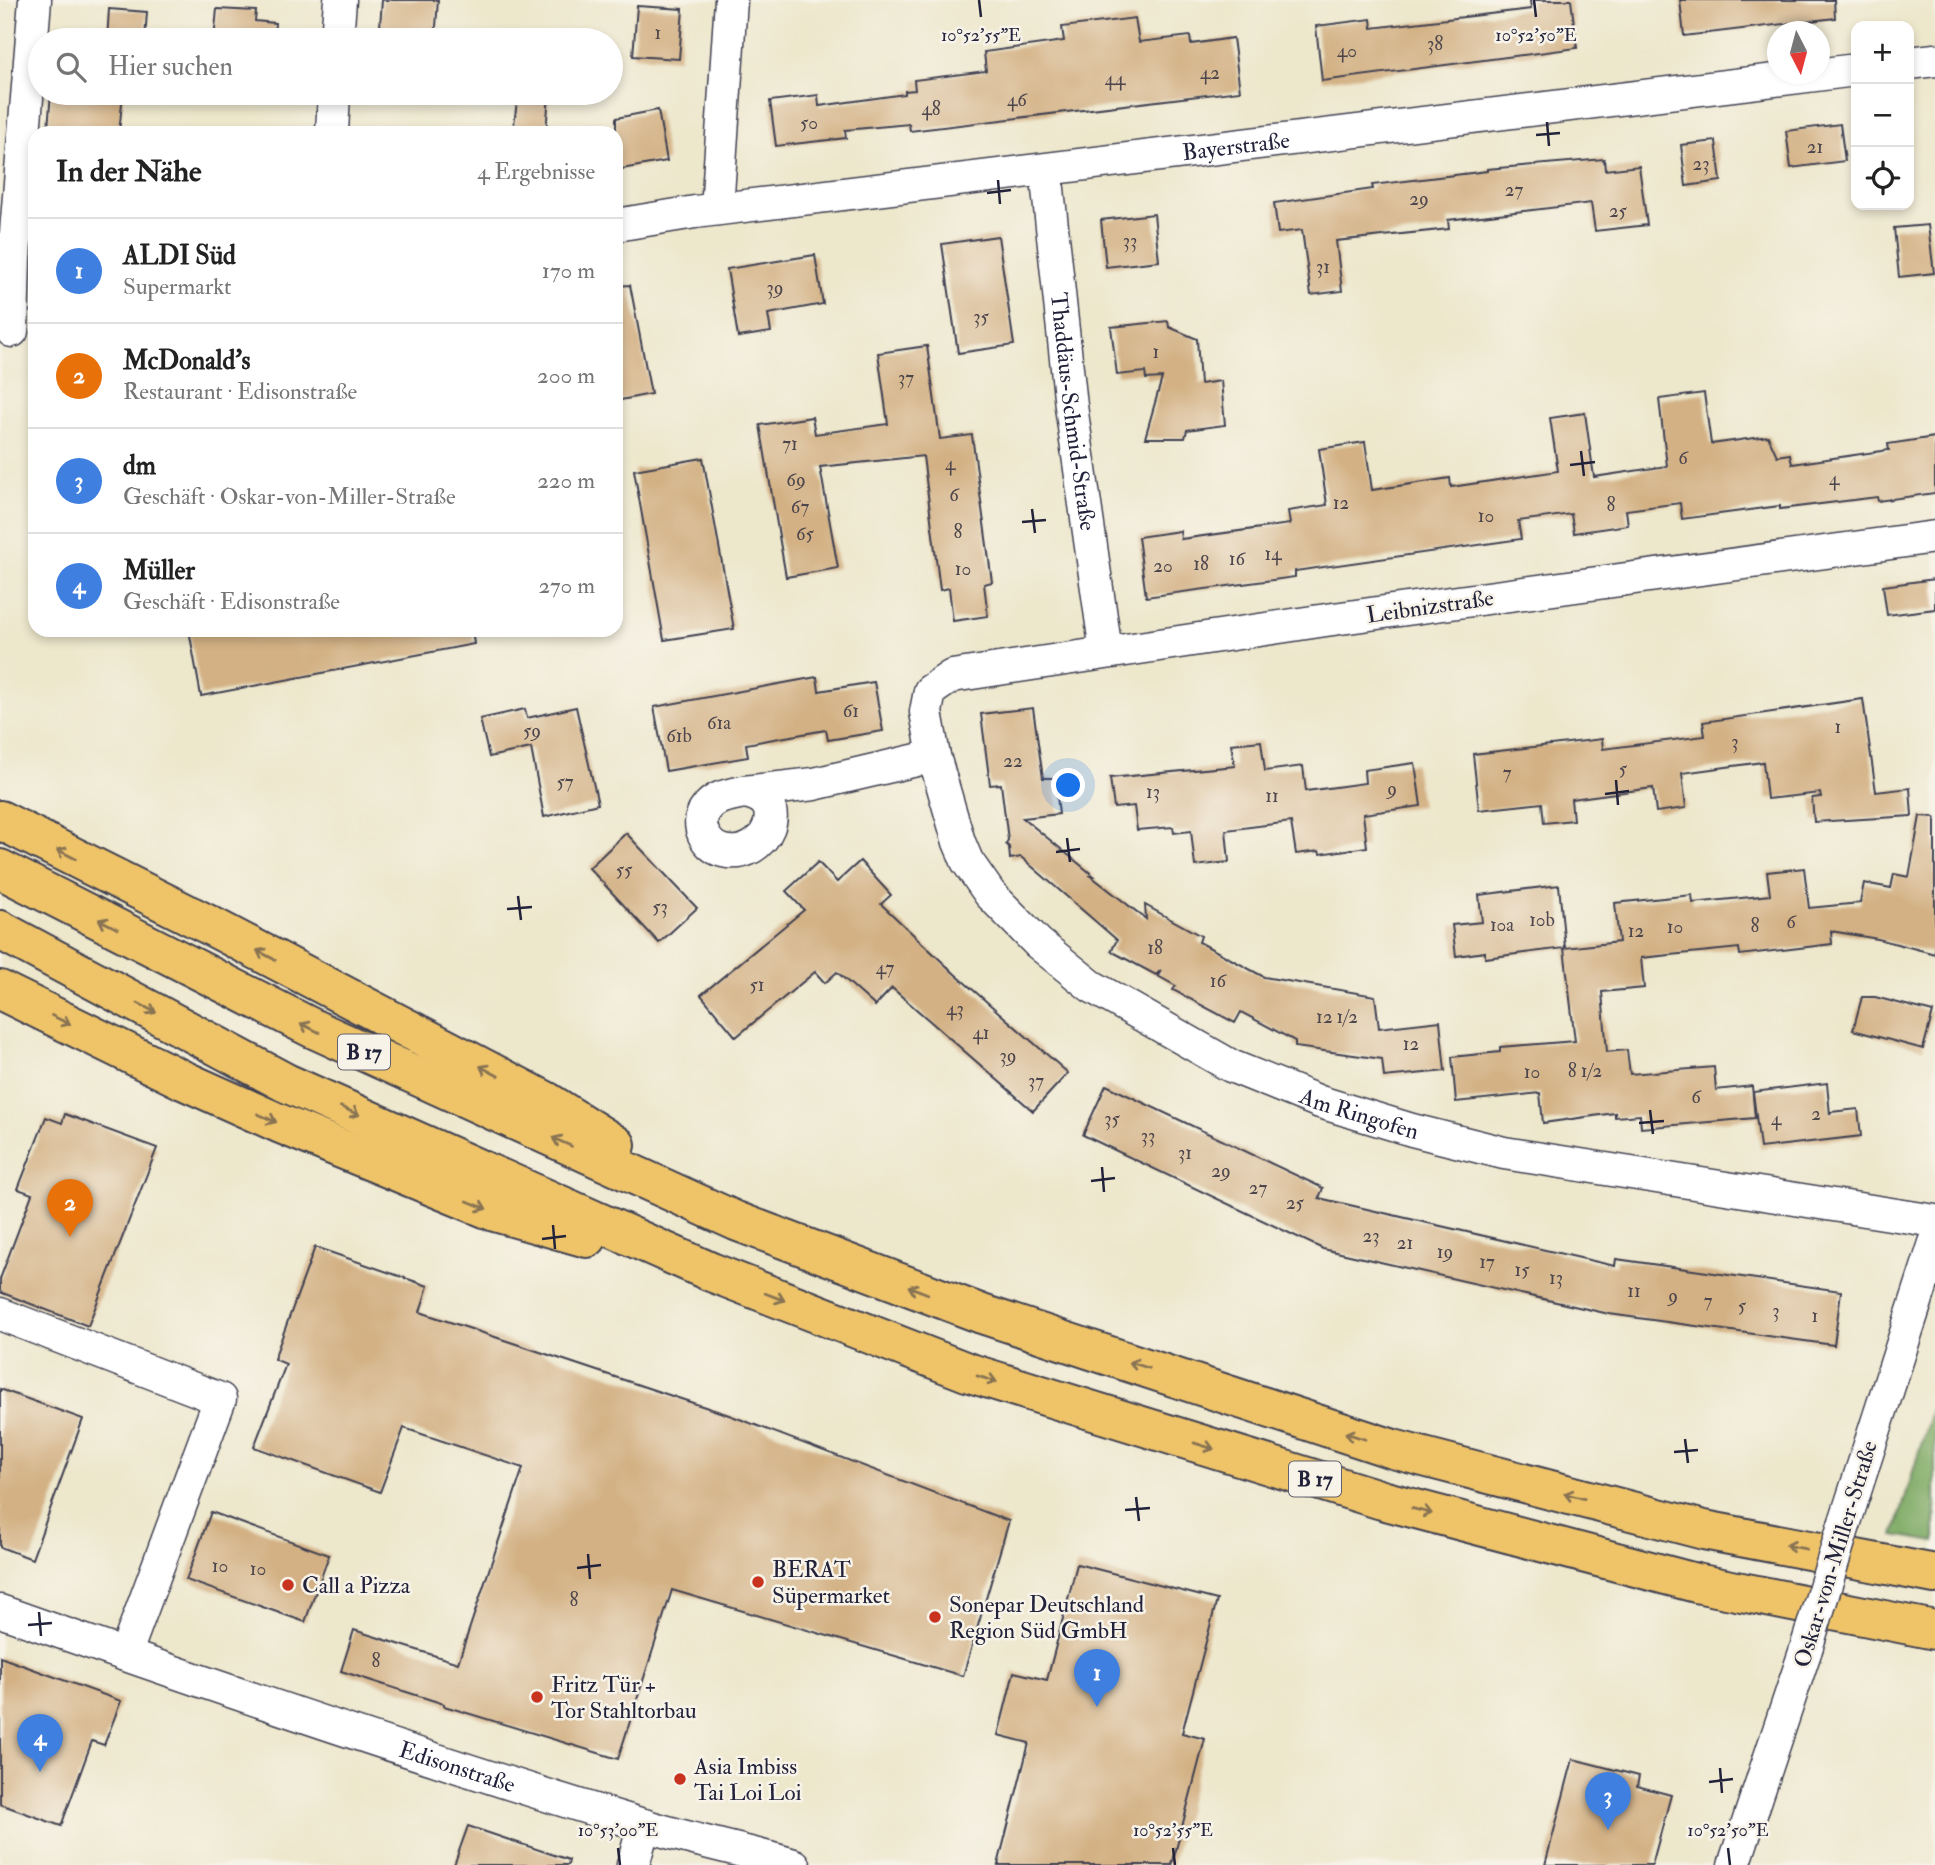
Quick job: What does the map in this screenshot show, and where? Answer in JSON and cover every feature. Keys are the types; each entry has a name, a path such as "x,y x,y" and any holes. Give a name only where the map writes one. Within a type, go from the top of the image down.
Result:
{"highway":[{"path":"0,820 203,922 546,1101 736,1221"},
{"name":"B 17","path":"0,869 314,1029 736,1221 982,1314 1393,1449 1704,1530 1935,1574"},
{"name":"B 17","path":"0,930 286,1083 711,1272 967,1373 1382,1500 1696,1583 1935,1630"},
{"path":"0,990 183,1080 281,1124 495,1212 711,1272"}],"street":[{"path":"33,28 35,0"},
{"path":"338,28 340,0"},
{"path":"717,209 731,0"},
{"path":"1914,62 1935,60"},
{"name":"Bayerstraße","path":"623,224 717,209 1851,71"},
{"path":"16,330 14,257 28,86"},
{"path":"332,126 333,105"},
{"name":"Thaddäus-Schmid-Straße","path":"1046,170 1070,406 1106,652"},
{"name":"Leibnizstraße","path":"930,691 952,677 1106,652 1935,537"},
{"name":"Am Ringofen","path":"930,691 926,712 933,756 959,842 967,861 990,894 1062,965 1091,986 1231,1066 1320,1102 1412,1130 1504,1153 1935,1221"},
{"path":"814,784 762,840 752,846 734,852 716,849 709,843 702,826 702,816 706,808 721,797 814,784 933,756"},
{"path":"744,792 753,793 767,805 771,822 769,832"},
{"name":"Oskar-von-Miller-Straße","path":"1734,1865 1935,1243"},
{"path":"0,1314 220,1399 125,1655"},
{"name":"Edisonstraße","path":"0,1611 398,1749 644,1825 794,1865"},
{"path":"633,1865 644,1825"}],"green space":[{"path":"1932,1408 1935,1408 1935,1542 1894,1535"}],"building":[{"path":"382,0 438,0 436,28 380,28"},
{"path":"1530,0 1571,0 1577,48 1322,81 1316,26 1371,19 1372,28 1531,9"},
{"path":"1680,0 1834,0 1835,18 1767,21 1767,26 1684,36"},
{"path":"637,6 683,9 679,59 633,56"},
{"path":"109,9 147,12 146,28 108,28"},
{"path":"217,9 256,11 255,21 275,23 275,28 215,28"},
{"path":"1135,18 1139,42 1190,36 1191,44 1233,38 1240,91 910,131 909,124 845,130 846,138 776,146 770,101 818,95 819,106 905,94 905,91 915,90 914,80 986,71 984,52 1064,41 1062,27"},
{"path":"50,105 122,105 120,126 48,126"},
{"path":"516,105 548,105 547,126 514,126"},
{"path":"658,110 667,161 623,169 623,126 616,126 616,118"},
{"path":"1840,124 1845,161 1791,168 1786,131"},
{"path":"1716,141 1721,181 1686,186 1681,145"},
{"path":"1604,159 1605,170 1639,166 1647,225 1595,231 1591,203 1448,220 1449,229 1336,241 1342,291 1311,295 1302,230 1278,233 1274,203 1373,189 1372,185 1487,169"},
{"path":"1154,214 1159,261 1106,267 1101,220"},
{"path":"1928,225 1934,273 1899,277 1894,228"},
{"path":"998,236 1014,345 958,353 942,244"},
{"path":"815,255 823,304 768,314 771,332 738,337 727,269"},
{"path":"630,285 651,394 623,400 623,286"},
{"path":"1168,321 1169,327 1197,339 1200,384 1221,381 1225,425 1187,430 1185,438 1145,438 1162,378 1146,379 1145,372 1117,375 1111,327"},
{"path":"927,346 940,439 972,435 992,582 984,584 988,616 953,621 949,588 940,590 923,456 820,467 838,568 786,577 760,425 812,417 815,434 888,424 878,353"},
{"path":"1704,393 1711,444 1768,436 1777,456 1790,454 1792,464 1889,450 1888,444 1935,437 1935,493 1878,501 1877,497 1780,509 1780,506 1682,519 1680,503 1626,510 1628,525 1574,533 1571,514 1518,521 1521,539 1295,571 1295,577 1146,597 1138,537 1180,531 1181,539 1290,524 1288,511 1327,505 1319,449 1365,442 1372,490 1450,478 1451,487 1558,471 1550,418 1585,413 1594,477 1667,466 1659,399"},
{"path":"703,458 734,629 664,640 634,470"},
{"path":"1935,579 1935,609 1887,615 1883,586"},
{"path":"190,637 473,637 474,644 201,696"},
{"path":"817,677 819,691 874,682 883,731 828,740 826,730 746,744 748,757 666,771 654,707"},
{"path":"1863,699 1876,792 1910,788 1912,816 1814,822 1812,798 1821,797 1820,793 1767,799 1763,762 1682,773 1686,808 1656,812 1653,788 1571,799 1573,820 1544,823 1542,803 1479,810 1473,754 1602,739 1603,749 1705,736 1703,722"},
{"path":"576,707 598,804 544,817 531,748 489,757 480,719 525,709 527,718"},
{"path":"1033,708 1043,778 1055,778 1059,814 1023,818 1146,919 1145,905 1201,936 1199,942 1264,977 1375,996 1379,1028 1440,1021 1445,1071 1384,1077 1382,1059 1295,1047 1295,1041 1241,1012 1235,1023 1173,990 1176,986 1158,976 1161,970 1156,975 1111,951 1117,940 1021,857 1010,859 1009,847 1006,844 1008,840 1001,784 990,785 981,714"},
{"path":"1261,741 1265,771 1303,766 1306,791 1365,783 1364,770 1415,763 1421,806 1363,814 1367,847 1320,854 1319,851 1296,854 1291,822 1226,830 1229,862 1195,866 1191,831 1174,833 1173,827 1137,830 1134,806 1114,808 1110,778 1235,766 1231,744"},
{"path":"1920,816 1935,817 1935,954 1878,939 1831,931 1832,944 1740,955 1739,948 1641,958 1644,988 1602,992 1607,1052 1627,1050 1630,1074 1714,1067 1716,1090 1752,1086 1755,1118 1641,1128 1640,1115 1615,1117 1615,1113 1543,1123 1540,1093 1456,1102 1452,1057 1500,1052 1500,1047 1575,1041 1564,948 1485,958 1485,952 1456,956 1452,925 1482,922 1479,895 1559,885 1565,948 1619,942 1615,903 1692,895 1693,903 1770,895 1767,872 1804,868 1809,908 1860,903 1864,883 1891,888 1894,874 1909,877"},
{"path":"626,833 697,908 659,943 589,868"},
{"path":"860,861 891,895 881,904 955,974 1068,1073 1033,1111 892,988 875,1006 837,972 825,983 815,972 736,1037 701,995 804,910 786,891 818,862 837,882"},
{"path":"1862,997 1875,997 1933,1012 1923,1049 1853,1030"},
{"path":"1827,1083 1830,1115 1831,1112 1858,1109 1861,1136 1760,1148 1753,1092"},
{"path":"1106,1085 1323,1188 1319,1198 1615,1266 1616,1259 1841,1291 1834,1345 1609,1314 1323,1249 1083,1135"},
{"path":"65,1114 157,1148 88,1326 0,1292 0,1279 32,1194 18,1189 46,1117 62,1123"},
{"path":"315,1247 428,1286 420,1312 729,1415 1009,1521 963,1676 672,1590 618,1759 444,1706 341,1671 354,1630 458,1663 523,1468 404,1428 380,1492 254,1447 286,1364 274,1359"},
{"path":"0,1389 83,1419 32,1559 0,1547"},
{"path":"211,1512 329,1555 305,1622 186,1580"},
{"path":"1077,1564 1217,1600 1182,1733 1205,1739 1172,1865 998,1865 1029,1743 998,1735 1014,1672 1047,1680"},
{"path":"0,1657 121,1701 104,1745 92,1741 61,1826 0,1804"},
{"path":"1573,1759 1639,1776 1637,1786 1671,1795 1652,1865 1545,1865"},
{"path":"468,1826 569,1860 568,1865 454,1865"}],"place":[{"name":"McDonald's","path":"70,1237"},
{"name":"BERAT Süpermarket","path":"758,1582"},
{"name":"Call a Pizza","path":"288,1585"},
{"name":"Sonepar Deutschland Region Süd GmbH","path":"935,1617"},
{"name":"Fritz Tür + Tor Stahltorbau","path":"537,1697"},
{"name":"ALDI Süd","path":"1097,1707"},
{"name":"Müller","path":"40,1772"},
{"name":"Asia Imbiss Tai Loi Loi","path":"680,1779"},
{"name":"dm","path":"1608,1830"}]}
